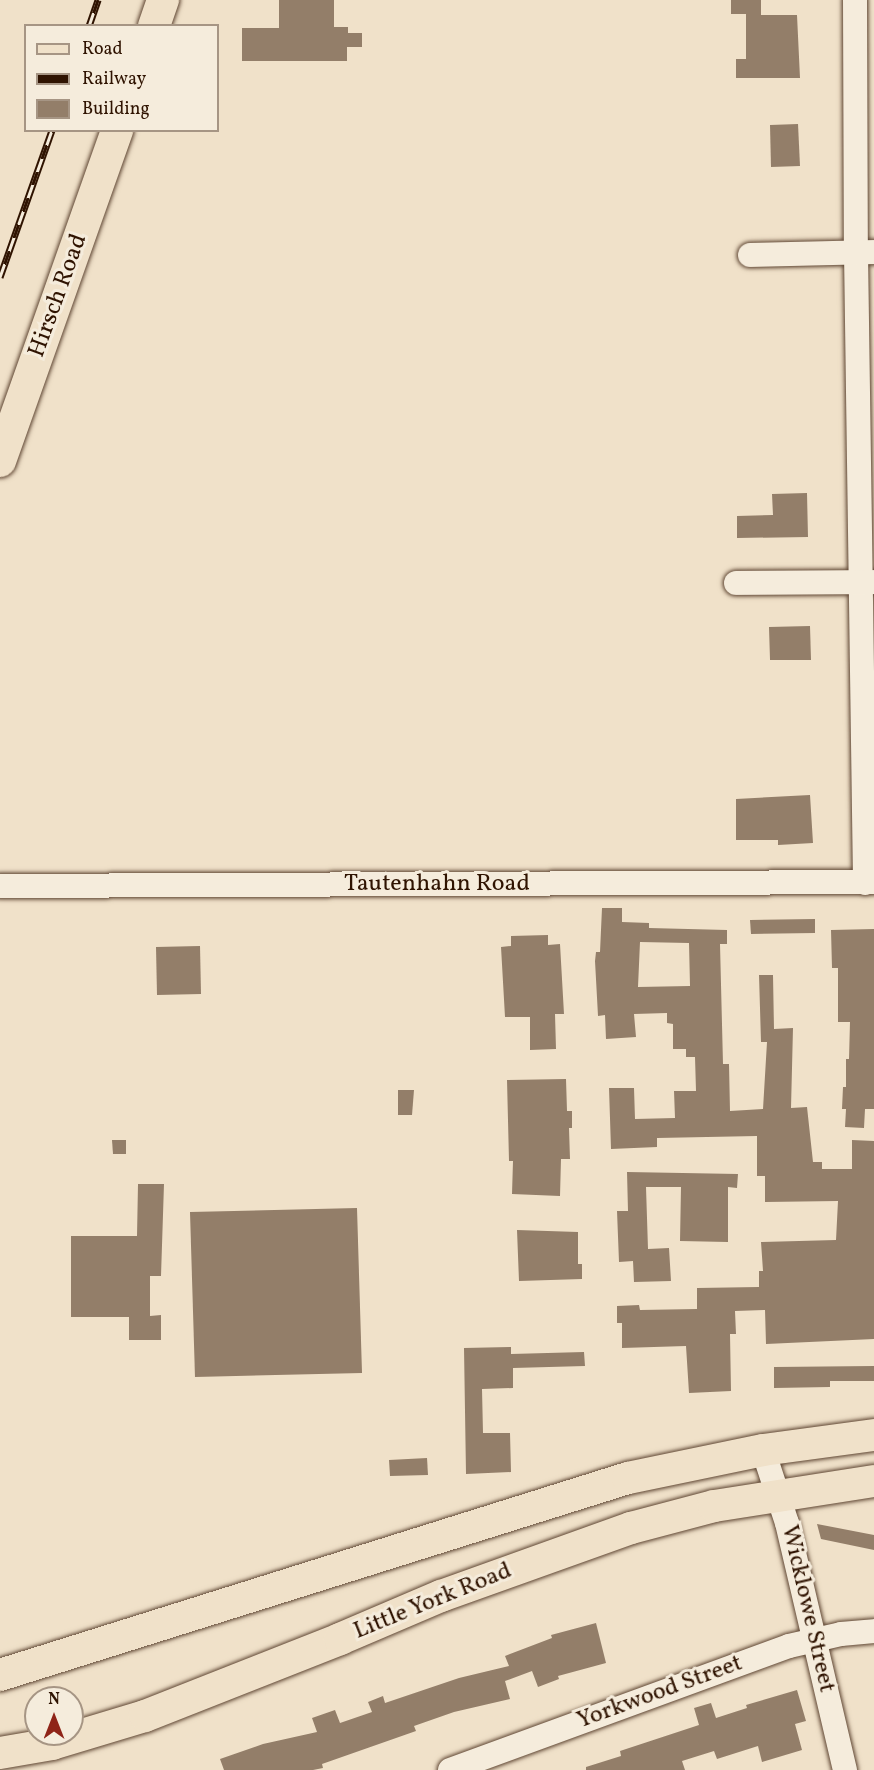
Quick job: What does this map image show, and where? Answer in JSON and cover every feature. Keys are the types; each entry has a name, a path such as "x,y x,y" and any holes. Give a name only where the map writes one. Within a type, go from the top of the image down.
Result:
{"main road":[{"path":"155,24 163,0"},
{"name":"Hirsch Road","path":"0,461 116,132"},
{"path":"0,1675 628,1478 763,1450 874,1435"},
{"name":"Little York Road","path":"0,1754 52,1744 145,1716 340,1639 441,1596 631,1528 714,1506 874,1480"}],"street":[{"path":"855,0 865,252 870,883"},
{"path":"750,255 865,252"},
{"path":"736,583 868,583"},
{"name":"Tautenhahn Road","path":"0,886 870,883"},
{"name":"Wicklowe Street","path":"763,1450 779,1494 845,1770"},
{"name":"Yorkwood Street","path":"450,1770 789,1647 815,1640 874,1631"}],"building":[{"path":"279,0 334,0 334,27 348,27 348,33 362,33 362,47 347,47 347,61 242,61 242,28 279,28"},
{"path":"731,0 761,0 761,15 797,15 800,78 736,78 736,59 746,59 746,14 731,14"},
{"path":"798,124 800,166 771,167 770,125"},
{"path":"807,493 808,537 737,538 737,516 773,515 772,494"},
{"path":"810,626 811,660 770,660 769,627"},
{"path":"810,795 813,843 778,845 778,840 736,840 736,799"},
{"path":"602,908 622,908 622,922 649,923 649,928 727,930 727,944 720,944 723,1064 729,1064 730,1111 763,1109 767,1042 761,1042 759,975 773,975 774,1029 793,1028 791,1108 807,1107 813,1162 822,1162 822,1169 852,1169 852,1140 874,1141 874,1339 766,1344 765,1310 735,1311 736,1334 730,1334 731,1391 689,1393 686,1346 622,1348 622,1323 617,1323 617,1306 639,1305 640,1310 697,1309 697,1288 759,1287 759,1271 763,1271 761,1242 836,1240 838,1201 765,1202 765,1176 757,1176 757,1136 657,1138 657,1147 611,1149 609,1088 634,1088 635,1119 675,1118 674,1091 696,1091 695,1057 686,1057 686,1049 673,1049 673,1024 667,1023 667,1013 634,1014 636,1037 606,1039 605,1015 598,1016 595,961 596,952 600,952","holes":["640,942 689,943 690,986 638,987"]},
{"path":"815,919 815,933 751,934 750,920"},
{"path":"874,929 874,1109 865,1109 864,1128 845,1127 846,1109 842,1109 843,1087 846,1087 850,1022 838,1022 838,968 832,968 831,930"},
{"path":"548,935 548,945 560,944 564,1014 555,1014 556,1049 530,1050 530,1017 505,1017 501,947 511,946 511,936"},
{"path":"200,946 201,994 157,995 156,947"},
{"path":"566,1079 567,1111 572,1111 572,1128 569,1128 570,1159 561,1159 560,1196 512,1194 513,1161 509,1161 507,1080"},
{"path":"398,1090 414,1090 412,1115 398,1115"},
{"path":"112,1140 126,1140 126,1154 113,1154"},
{"path":"627,1172 738,1174 737,1188 728,1187 728,1242 680,1241 681,1187 646,1187 648,1249 669,1248 671,1281 634,1282 633,1261 619,1262 617,1211 628,1211"},
{"path":"138,1184 164,1184 161,1276 150,1276 150,1316 161,1315 161,1340 129,1340 129,1317 71,1317 71,1236 137,1236"},
{"path":"357,1208 362,1373 195,1377 190,1212"},
{"path":"517,1230 578,1232 578,1264 582,1264 582,1279 519,1281"},
{"path":"511,1347 511,1354 584,1352 585,1366 513,1368 513,1388 482,1389 483,1433 510,1433 511,1472 466,1474 464,1348"},
{"path":"874,1366 874,1381 830,1381 830,1387 774,1388 774,1367"},
{"path":"427,1458 428,1475 390,1476 389,1460"},
{"path":"817,1524 874,1535 874,1550 821,1539"},
{"path":"596,1623 606,1663 558,1676 559,1679 538,1687 532,1671 505,1681 510,1699 454,1712 414,1726 416,1731 322,1764 323,1768 224,1770 220,1759 263,1744 317,1732 312,1718 335,1710 340,1723 372,1712 368,1702 383,1696 385,1703 459,1678 509,1666 505,1656 552,1638 551,1635"},
{"path":"797,1690 806,1721 795,1724 802,1750 762,1762 758,1746 717,1759 714,1751 682,1761 685,1770 586,1770 586,1767 621,1756 620,1751 699,1725 694,1708 711,1703 716,1718 747,1708 746,1705"}],"railway":[{"path":"90,24 98,0"},
{"path":"0,277 51,132"}]}
